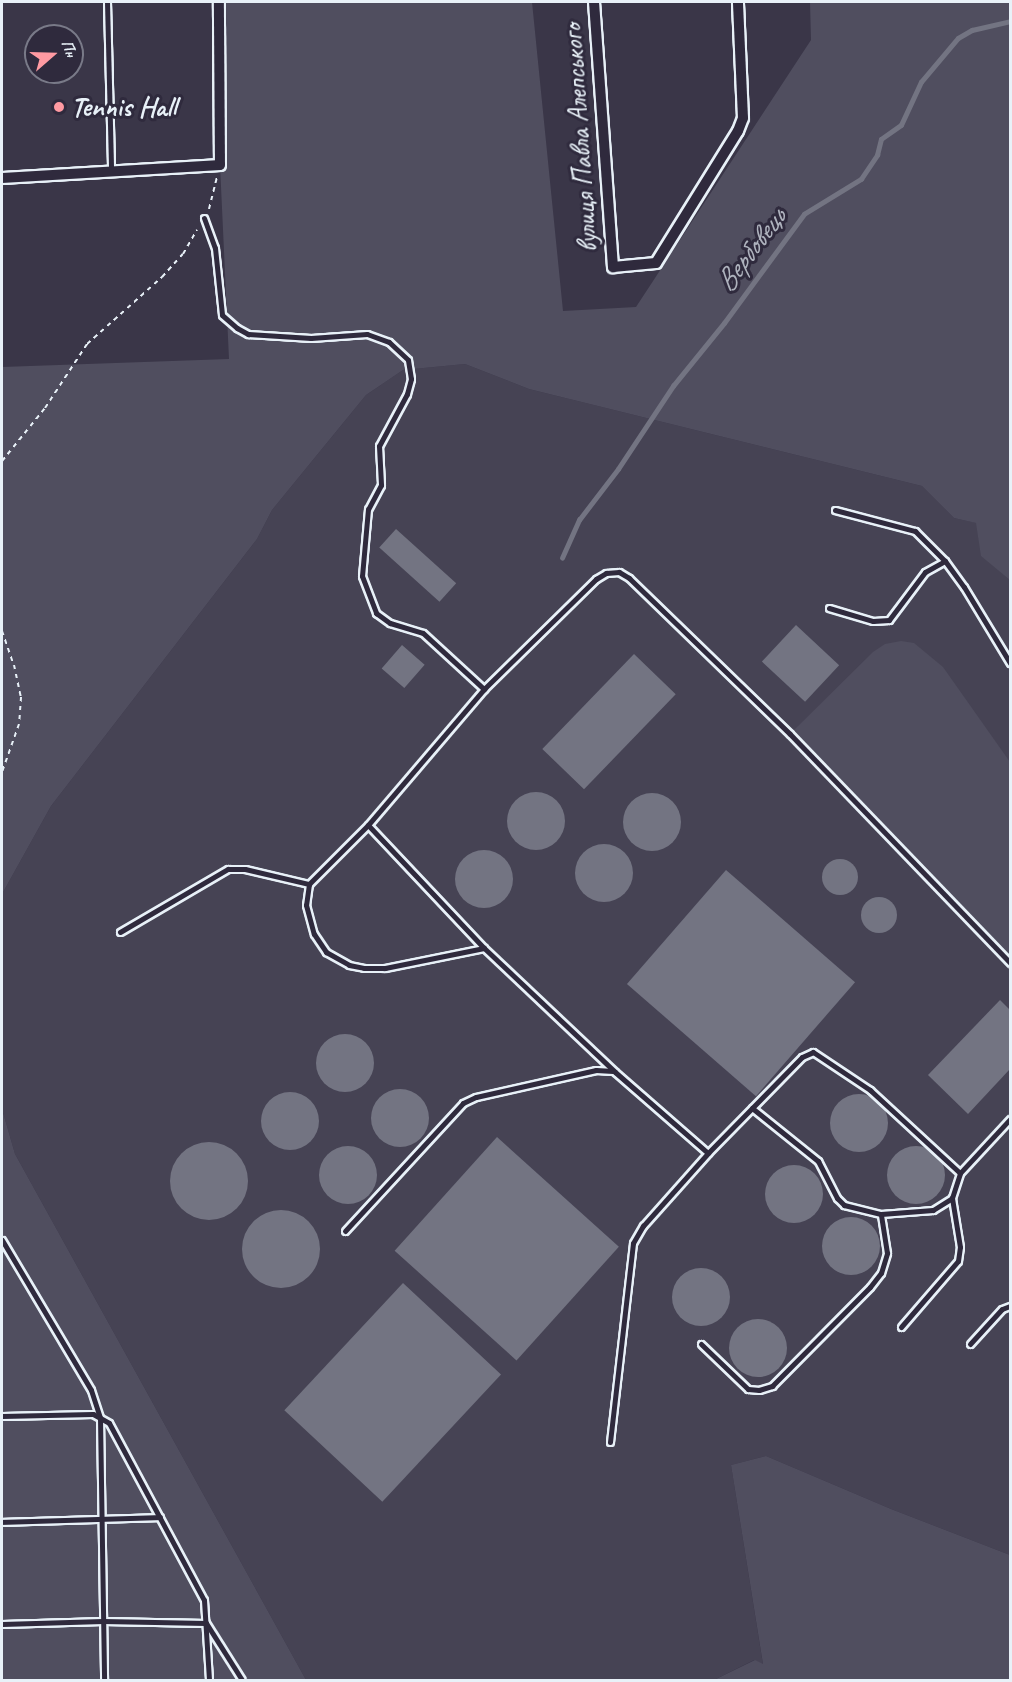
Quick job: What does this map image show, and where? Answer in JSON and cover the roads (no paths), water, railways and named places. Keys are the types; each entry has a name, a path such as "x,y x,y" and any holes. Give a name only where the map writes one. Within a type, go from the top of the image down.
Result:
{"street":[{"path":"2,178 220,165 219,2"},
{"name":"вулиця Павла Алепського","path":"594,2 613,267 656,263 738,131 743,118 738,2"}],"lane":[{"path":"107,2 111,172"},
{"path":"204,218 215,248 222,315 237,328 248,334 311,338 367,334 389,342 408,360 411,379 407,394 379,446 381,485 368,509 362,576 376,613 390,623 423,633 484,689"},
{"path":"835,510 915,531 945,561 964,587 1011,663"},
{"path":"829,608 873,621 889,620 925,572 945,561"},
{"path":"484,948 385,968 349,965 326,952 314,934 306,905 309,884 368,825 484,689 596,579 612,572 624,574 790,734 1011,963"},
{"path":"368,825 484,948 615,1072 708,1153"},
{"path":"120,932 228,869 244,869 309,884"},
{"path":"610,1442 633,1243 639,1231 708,1153 802,1057 816,1053 870,1090 960,1173"},
{"path":"345,1231 463,1102 476,1097 596,1070 615,1072"},
{"path":"752,1108 818,1161 841,1203 881,1214 933,1210 942,1207 952,1198"},
{"path":"901,1327 958,1261 960,1246 952,1198 960,1173 1011,1119"},
{"path":"701,1344 748,1389 759,1390 772,1386 870,1287 880,1273 887,1253 881,1214"},
{"path":"2,1240 91,1390 100,1418 105,1680"},
{"path":"970,1344 1002,1309 1011,1306"},
{"path":"2,1416 93,1414 109,1423 204,1600 209,1680"},
{"path":"2,1522 160,1517"},
{"path":"2,1624 103,1621 206,1623"},
{"path":"206,1623 242,1680"}],"water":[{"path":"396,529 456,583 439,602 379,548"},
{"path":"796,625 839,665 805,702 762,662"},
{"path":"402,645 425,665 404,688 382,668"},
{"path":"634,654 676,694 584,789 542,749"},
{"path":"536,792 547,794 560,805 565,821 563,832 552,845 536,850 525,848 512,837 507,821 509,810 520,797"},
{"path":"652,793 663,795 676,806 681,822 679,833 668,846 652,851 641,849 628,838 623,822 625,811 636,798"},
{"path":"604,844 615,846 628,857 633,873 631,884 620,897 604,902 593,900 580,889 575,873 577,862 588,849"},
{"path":"484,850 495,852 508,863 513,879 511,890 500,903 484,908 473,906 460,895 455,879 457,868 468,855"},
{"path":"840,859 853,864 858,877 853,890 840,895 827,890 822,877 827,864"},
{"path":"726,870 855,982 756,1096 627,984"},
{"path":"879,897 892,902 897,915 892,928 879,933 866,928 861,915 866,902"},
{"path":"1000,1000 1010,1010 1010,1069 968,1114 928,1075"},
{"path":"345,1034 356,1036 366,1042 372,1052 374,1063 372,1074 366,1084 356,1090 345,1092 334,1090 324,1084 318,1074 316,1063 318,1052 324,1042 334,1036"},
{"path":"394,1089 406,1089 421,1097 429,1112 429,1124 421,1139 406,1147 394,1147 379,1139 371,1124 371,1112 379,1097"},
{"path":"290,1092 301,1094 311,1100 317,1110 319,1121 317,1132 311,1142 301,1148 290,1150 279,1148 269,1142 263,1132 261,1121 263,1110 269,1100 279,1094"},
{"path":"859,1094 870,1096 883,1107 888,1123 886,1134 875,1147 859,1152 848,1150 835,1139 830,1123 832,1112 843,1099"},
{"path":"497,1137 619,1247 516,1360 395,1251"},
{"path":"209,1142 224,1145 237,1153 245,1166 248,1181 245,1196 237,1209 224,1217 209,1220 194,1217 181,1209 173,1196 170,1181 173,1166 181,1153 194,1145"},
{"path":"342,1146 354,1146 369,1154 377,1169 377,1181 369,1196 354,1204 342,1204 327,1196 319,1181 319,1169 327,1154"},
{"path":"916,1146 927,1148 940,1159 945,1175 943,1186 932,1199 916,1204 905,1202 892,1191 887,1175 889,1164 900,1151"},
{"path":"794,1165 805,1167 818,1178 823,1194 821,1205 810,1218 794,1223 783,1221 770,1210 765,1194 767,1183 778,1170"},
{"path":"281,1210 296,1213 309,1221 317,1234 320,1249 317,1264 309,1277 296,1285 281,1288 266,1285 253,1277 245,1264 242,1249 245,1234 253,1221 266,1213"},
{"path":"851,1217 862,1219 875,1230 880,1246 878,1257 867,1270 851,1275 840,1273 827,1262 822,1246 824,1235 835,1222"},
{"path":"701,1268 712,1270 725,1281 730,1297 728,1308 717,1321 701,1326 690,1324 677,1313 672,1297 674,1286 685,1273"},
{"path":"403,1283 501,1374 382,1502 284,1410"},
{"path":"758,1319 769,1321 782,1332 787,1348 785,1359 774,1372 758,1377 747,1375 734,1364 729,1348 731,1337 742,1324"}],"waterway":[{"name":"Вербовець","path":"562,558 579,520 618,469 673,386 724,323 804,214 861,179 877,155 881,139 901,125 921,82 958,38 972,30 1010,21"}],"place":[{"name":"Tennis Hall","path":"59,107"}]}
